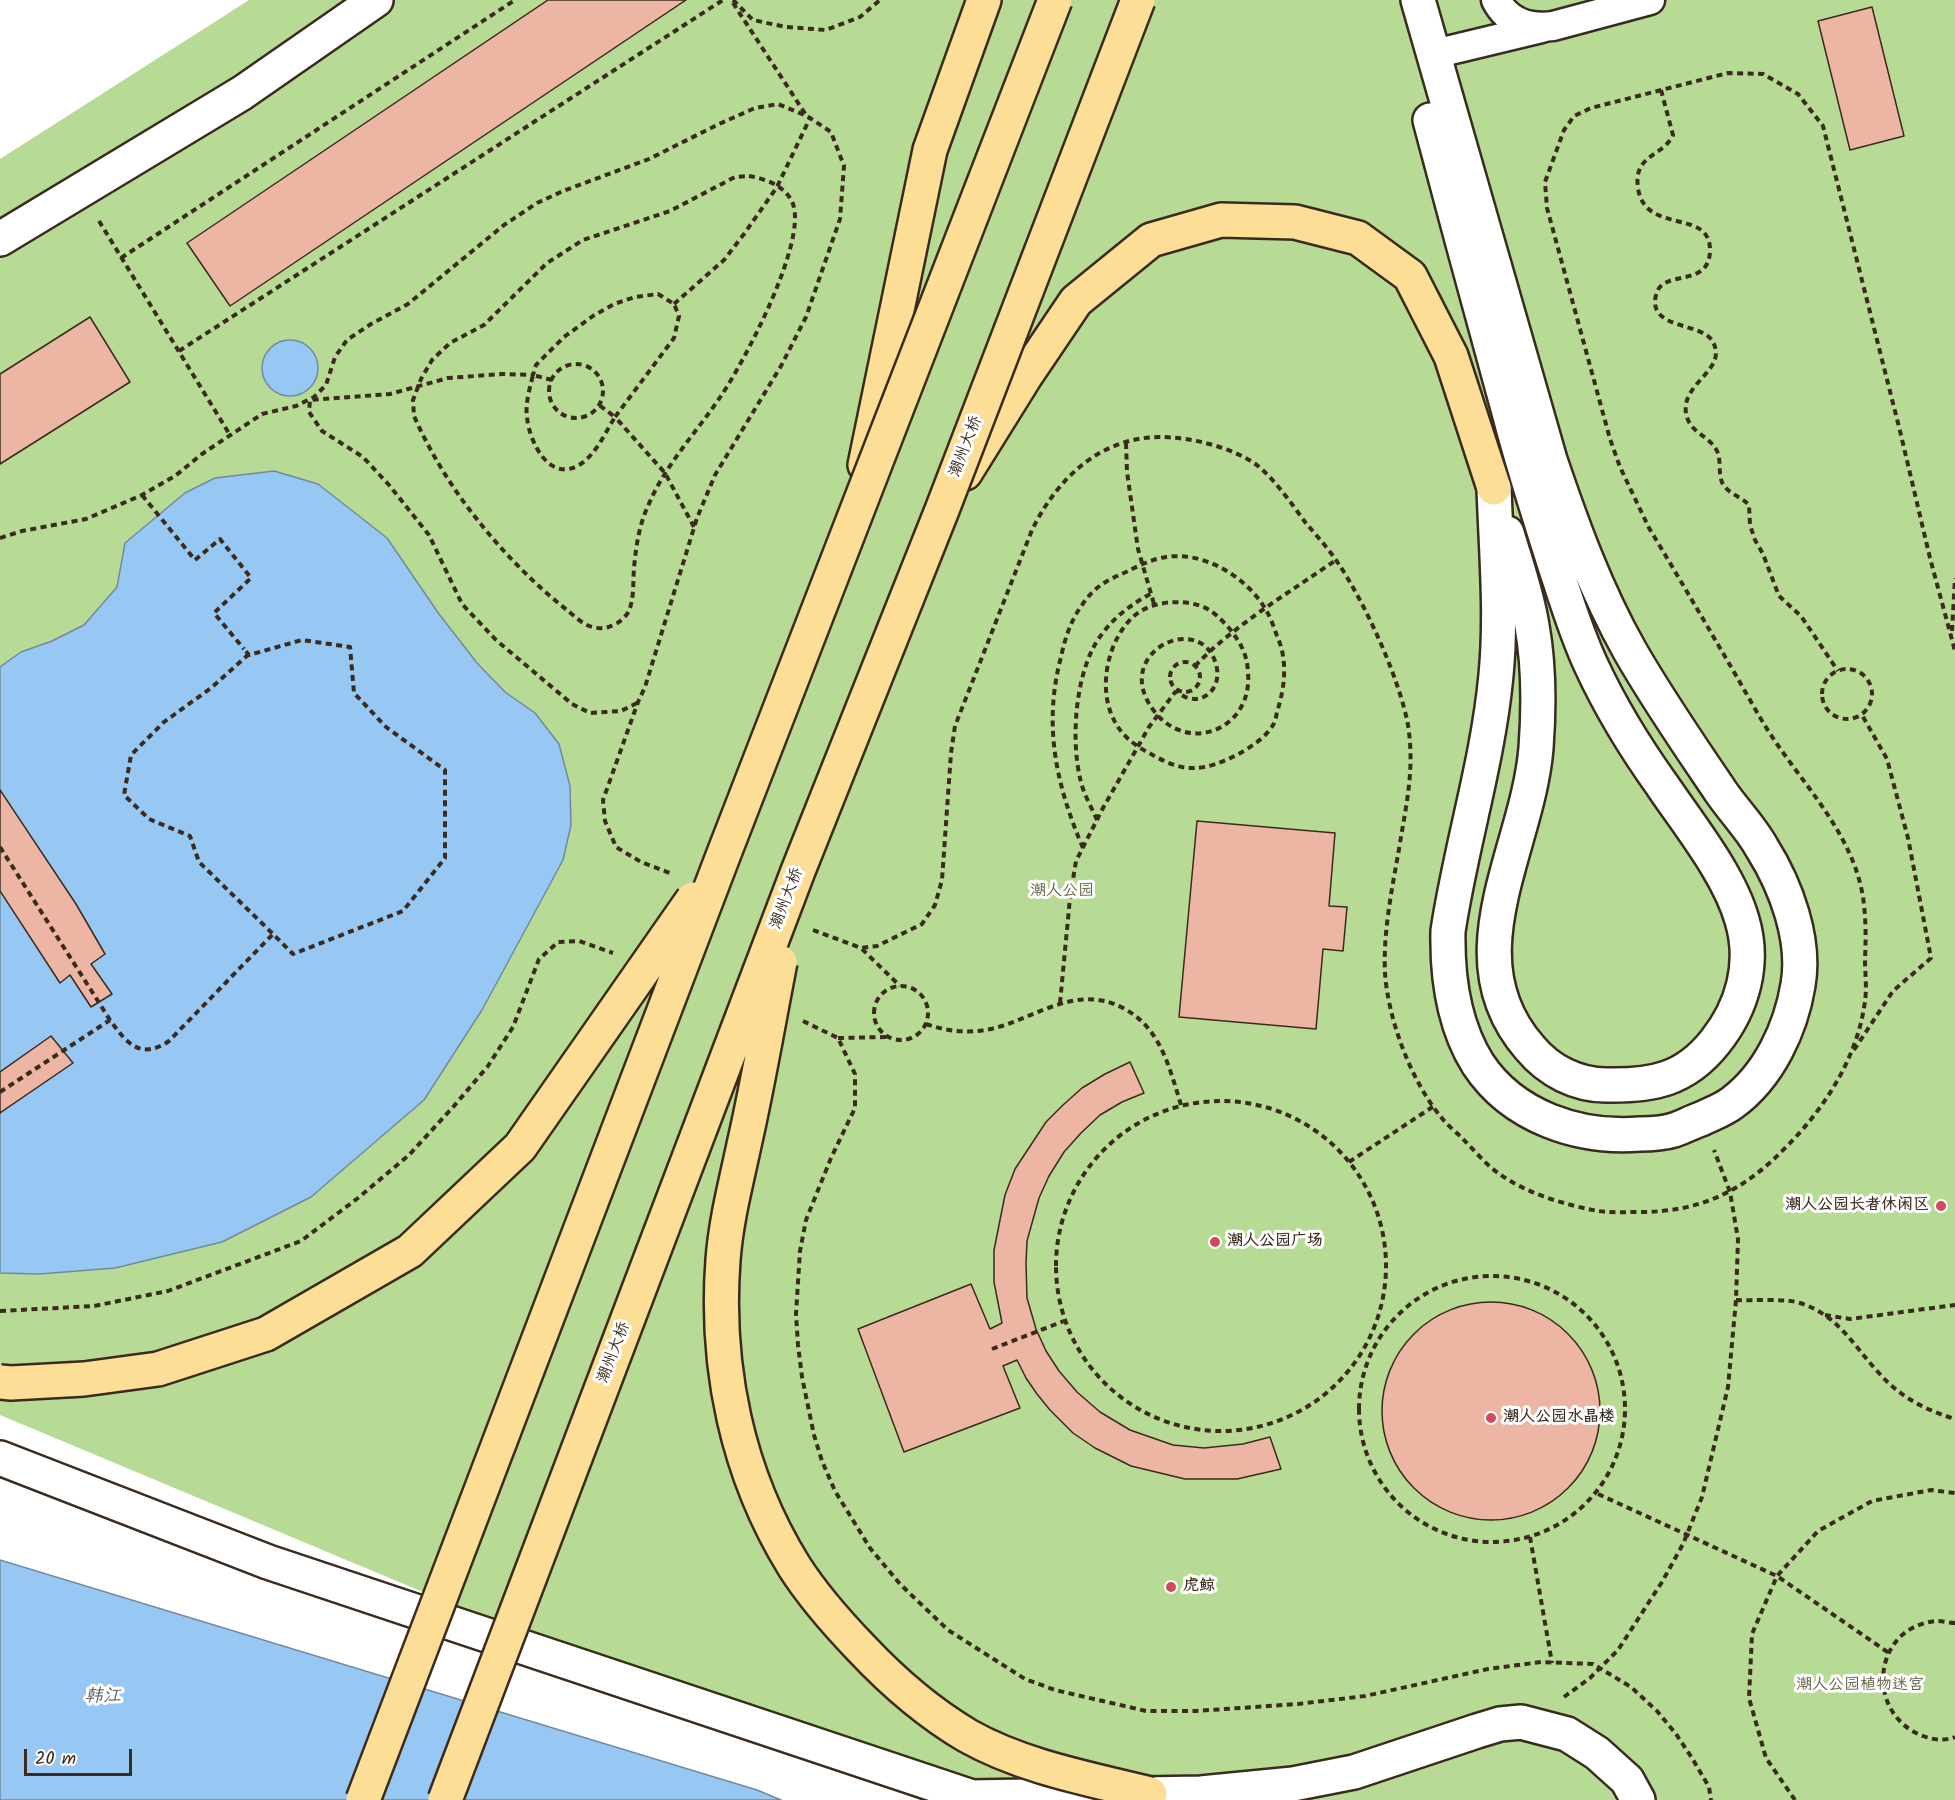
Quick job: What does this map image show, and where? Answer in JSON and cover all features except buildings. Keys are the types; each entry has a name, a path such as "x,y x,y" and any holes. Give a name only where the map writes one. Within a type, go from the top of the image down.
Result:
{"highway":[{"path":"854,516 930,150 984,0"},
{"path":"363,1800 723,856 1055,0"},
{"name":"潮州大桥","path":"445,1800 798,871 942,510 1138,0"},
{"path":"942,510 1026,375 1076,300 1151,240 1221,220 1295,222 1358,238 1410,276 1451,356 1494,488"},
{"path":"0,1382 84,1379 158,1369 266,1334 410,1251 520,1147 723,856"},
{"path":"798,871 744,1144 730,1200 723,1259 722,1324 727,1389 745,1460 764,1510 801,1575 834,1619 878,1666 932,1712 969,1736 1012,1756 1150,1794"}],"street":[{"path":"0,239 243,93 376,0"},
{"path":"1397,0 1529,486 1569,610 1591,665 1641,755 1705,848 1728,886 1736,902 1745,931 1747,960 1743,989 1736,1009 1710,1048 1680,1073 1664,1080 1646,1084 1597,1085 1574,1080 1554,1070 1539,1058 1515,1029 1505,1010 1497,984 1494,964 1494,925 1531,783 1538,689 1533,628 1527,599 1494,488"},
{"path":"1418,0 1550,460 1569,517 1596,584 1651,688 1724,797 1762,848 1786,897 1800,945 1799,982 1792,1016 1774,1055 1752,1083 1732,1103 1672,1130 1619,1136 1587,1133 1546,1120 1516,1103 1492,1081 1479,1065 1470,1048 1455,1011 1448,951 1449,931 1485,757 1496,674 1497,590 1494,488"},
{"path":"1486,41 1489,0"},
{"path":"1496,0 1507,15 1521,24 1536,28 1553,26"},
{"path":"1434,54 1650,0"},
{"path":"0,1458 268,1562 976,1798 1201,1793 1314,1780 1354,1772 1500,1724 1521,1722 1567,1734 1598,1753 1627,1780 1638,1800"}],"path":[{"path":"121,258 515,0"},
{"path":"179,351 723,0"},
{"path":"732,0 753,20 786,27 826,30 860,17 880,0"},
{"path":"732,0 809,117"},
{"path":"1849,1059 1857,1037 1865,999 1866,931 1862,893 1850,852 1806,782 1776,743 1649,528 1610,439 1546,208 1545,182 1564,130 1574,116 1591,108 1728,73 1763,74 1798,94 1823,126 1955,651"},
{"path":"1661,90 1673,135 1666,144 1651,154 1643,163 1638,177 1640,195 1655,215 1688,223 1704,232 1710,250 1708,261 1703,269 1695,275 1664,284 1657,291 1655,298 1657,308 1667,320 1677,326 1703,332 1713,340 1715,346 1714,362 1710,371 1696,383 1687,400 1685,412 1689,424 1696,433 1716,448 1722,482 1729,491 1749,505 1750,525 1779,596 1801,616 1838,671"},
{"path":"638,702 621,711 590,713 572,704 496,640 462,604 429,535 363,457 322,431 309,412 310,400 326,385 334,357 347,340 408,304 504,225 537,203 649,159 755,108 778,104 809,117 831,132 844,166 840,219 806,317 781,366 715,475 694,527 652,666 603,800 605,820 616,847 641,862 674,875"},
{"path":"674,304 724,260 778,186 809,117"},
{"path":"735,177 761,178 778,186 793,203 796,217 793,238 770,303 721,396 665,473 647,507 639,529 630,610 621,620 611,626 598,629 585,624 549,596 506,554 466,504 419,428 414,416 413,400 418,387 432,360 450,343 484,325 535,273 583,240 670,211 735,177"},
{"path":"80,191 230,435"},
{"path":"658,294 674,304 679,316 674,338 615,417 594,452 578,466 565,470 551,466 539,454 526,416 536,365 564,337 614,304 634,297 658,294"},
{"path":"574,363 593,370 601,381 602,395 599,405 586,416 572,418 559,412 549,396 552,380 557,372 574,363"},
{"path":"0,538 22,531 86,519 142,495 175,476 202,454 262,414 280,411 310,400 390,393 448,378 503,374 533,375 552,380"},
{"path":"599,405 615,417 665,473 694,527"},
{"path":"861,948 877,946 922,924 935,905 942,880 952,738 1044,504 1066,478 1086,461 1126,443 1151,437 1186,438 1222,447 1257,466 1286,496 1336,560 1371,622 1396,682 1407,723 1412,771 1388,915 1385,971 1391,1013 1409,1065 1440,1116 1500,1175 1568,1204 1606,1212 1652,1212 1686,1208 1730,1192 1764,1170 1816,1112 1893,991 1931,958 1908,838 1887,759 1862,715"},
{"path":"1126,443 1133,517 1142,565 1154,604"},
{"path":"142,495 195,560 220,539 251,578 214,613 249,655"},
{"path":"1083,848 1068,812 1055,762 1052,718 1056,674 1067,634 1080,607 1098,585 1142,565 1167,557 1194,559 1219,565 1251,591 1266,609 1283,648 1284,690 1274,725 1250,748 1223,761 1196,769 1167,763 1138,747 1124,735 1113,719 1106,692 1107,665 1115,643 1133,617 1154,604 1178,603 1204,607 1220,618 1241,643 1247,659 1248,694 1242,708 1233,720 1216,730 1191,732 1169,724 1148,702 1144,689 1143,672 1147,659 1158,646 1170,641 1185,639 1199,643 1209,651 1217,669 1217,684 1210,693 1198,698 1189,699 1176,691 1169,678 1173,668 1185,662 1195,666 1200,680 1195,688 1186,693 1176,691"},
{"path":"1195,666 1209,651 1336,560"},
{"path":"1952,638 1955,578"},
{"path":"1097,821 1081,782 1076,753 1076,723 1080,689 1089,656 1100,635 1120,613 1152,593"},
{"path":"302,640 350,647 354,693 386,727 445,770 445,858 403,911 293,954 273,934 199,862 190,836 149,819 124,795 131,755 164,722 211,688 249,655 302,640"},
{"path":"1854,670 1867,678 1873,694 1871,702 1862,715 1845,720 1837,717 1825,705 1822,689 1831,675 1838,671 1854,670"},
{"path":"1059,1003 1076,861 1138,747 1176,691"},
{"path":"0,847 123,1039 132,1046 144,1050 158,1048 169,1041 273,934"},
{"path":"806,927 861,948 900,986 917,992 923,998 927,1006 926,1024 921,1031 906,1040 897,1040 882,1032 874,1016 875,1008 884,993 900,986"},
{"path":"0,1311 94,1306 168,1291 302,1241 409,1155 467,1090 488,1065 513,1026 539,959 558,942 579,941 619,955"},
{"path":"926,1024 943,1030 978,1032 1003,1026 1059,1003 1092,998 1110,1001 1140,1019 1152,1032 1163,1051 1181,1105"},
{"path":"0,1092 110,1020"},
{"path":"802,1021 838,1038 889,1037"},
{"path":"838,1038 855,1074 855,1108 826,1168 806,1220 796,1285 795,1314 802,1377 814,1435 835,1491 870,1548 887,1569 948,1630 1024,1679 1055,1690 1146,1711 1196,1711 1310,1703 1365,1696 1488,1669 1541,1662 1593,1664 1631,1687 1657,1711 1676,1734 1709,1787 1711,1800"},
{"path":"1217,1099 1267,1106 1318,1131 1349,1162 1358,1171 1382,1222 1387,1279 1373,1334 1342,1382 1296,1416 1241,1433 1184,1430 1131,1407 1089,1368 1064,1321 1055,1266 1062,1215 1085,1169 1121,1133 1166,1108 1217,1099"},
{"path":"1349,1162 1434,1106"},
{"path":"1521,1722 1590,1678 1618,1650 1662,1582 1702,1497 1728,1387 1736,1300 1738,1239 1730,1192 1699,1119"},
{"path":"1508,1275 1550,1287 1586,1313 1612,1349 1625,1392 1623,1436 1608,1477 1598,1494 1579,1511 1542,1534 1499,1544 1454,1539 1415,1520 1383,1488 1364,1449 1358,1404 1366,1361 1389,1323 1422,1294 1464,1278 1508,1275"},
{"path":"1736,1300 1798,1302 1824,1315 1842,1328 1879,1374 1900,1393 1928,1411 1955,1419"},
{"path":"1824,1315 1850,1319 1955,1305"},
{"path":"992,1349 1064,1321"},
{"path":"1369,1341 1377,1343"},
{"path":"1795,1800 1766,1758 1749,1698 1752,1634 1777,1576 1818,1531 1872,1501 1931,1490 1955,1493"},
{"path":"1598,1494 1777,1576 1889,1653"},
{"path":"1530,1537 1552,1662"},
{"path":"1955,1623 1937,1621 1917,1626 1900,1637 1889,1653 1883,1671 1883,1688 1888,1706 1898,1721 1913,1732 1930,1738 1955,1737"}],"green space":[{"name":"潮人公园","path":"249,0 1955,0 1955,1800 920,1800 0,1415 0,159"}],"water":[{"path":"290,340 301,342 310,348 316,357 318,368 316,379 310,388 301,394 290,396 279,394 270,388 264,379 262,368 264,357 270,348 279,342"},
{"path":"274,471 318,484 387,538 439,614 477,663 505,692 535,713 559,744 570,786 571,825 563,860 482,1010 424,1100 311,1197 222,1242 115,1268 40,1274 0,1273 0,667 21,652 52,641 84,625 117,587 125,543 185,493 215,478"},
{"name":"韩江","path":"0,1560 757,1790 781,1800 0,1800"}],"place":[{"name":"潮人公园长者休闲区","path":"1941,1206"},
{"name":"潮人公园广场","path":"1215,1242"},
{"name":"潮人公园水晶楼","path":"1491,1418"},
{"name":"虎鲸","path":"1171,1587"}],"park label":[{"name":"潮人公园植物迷宫","path":"1860,1686"}]}
